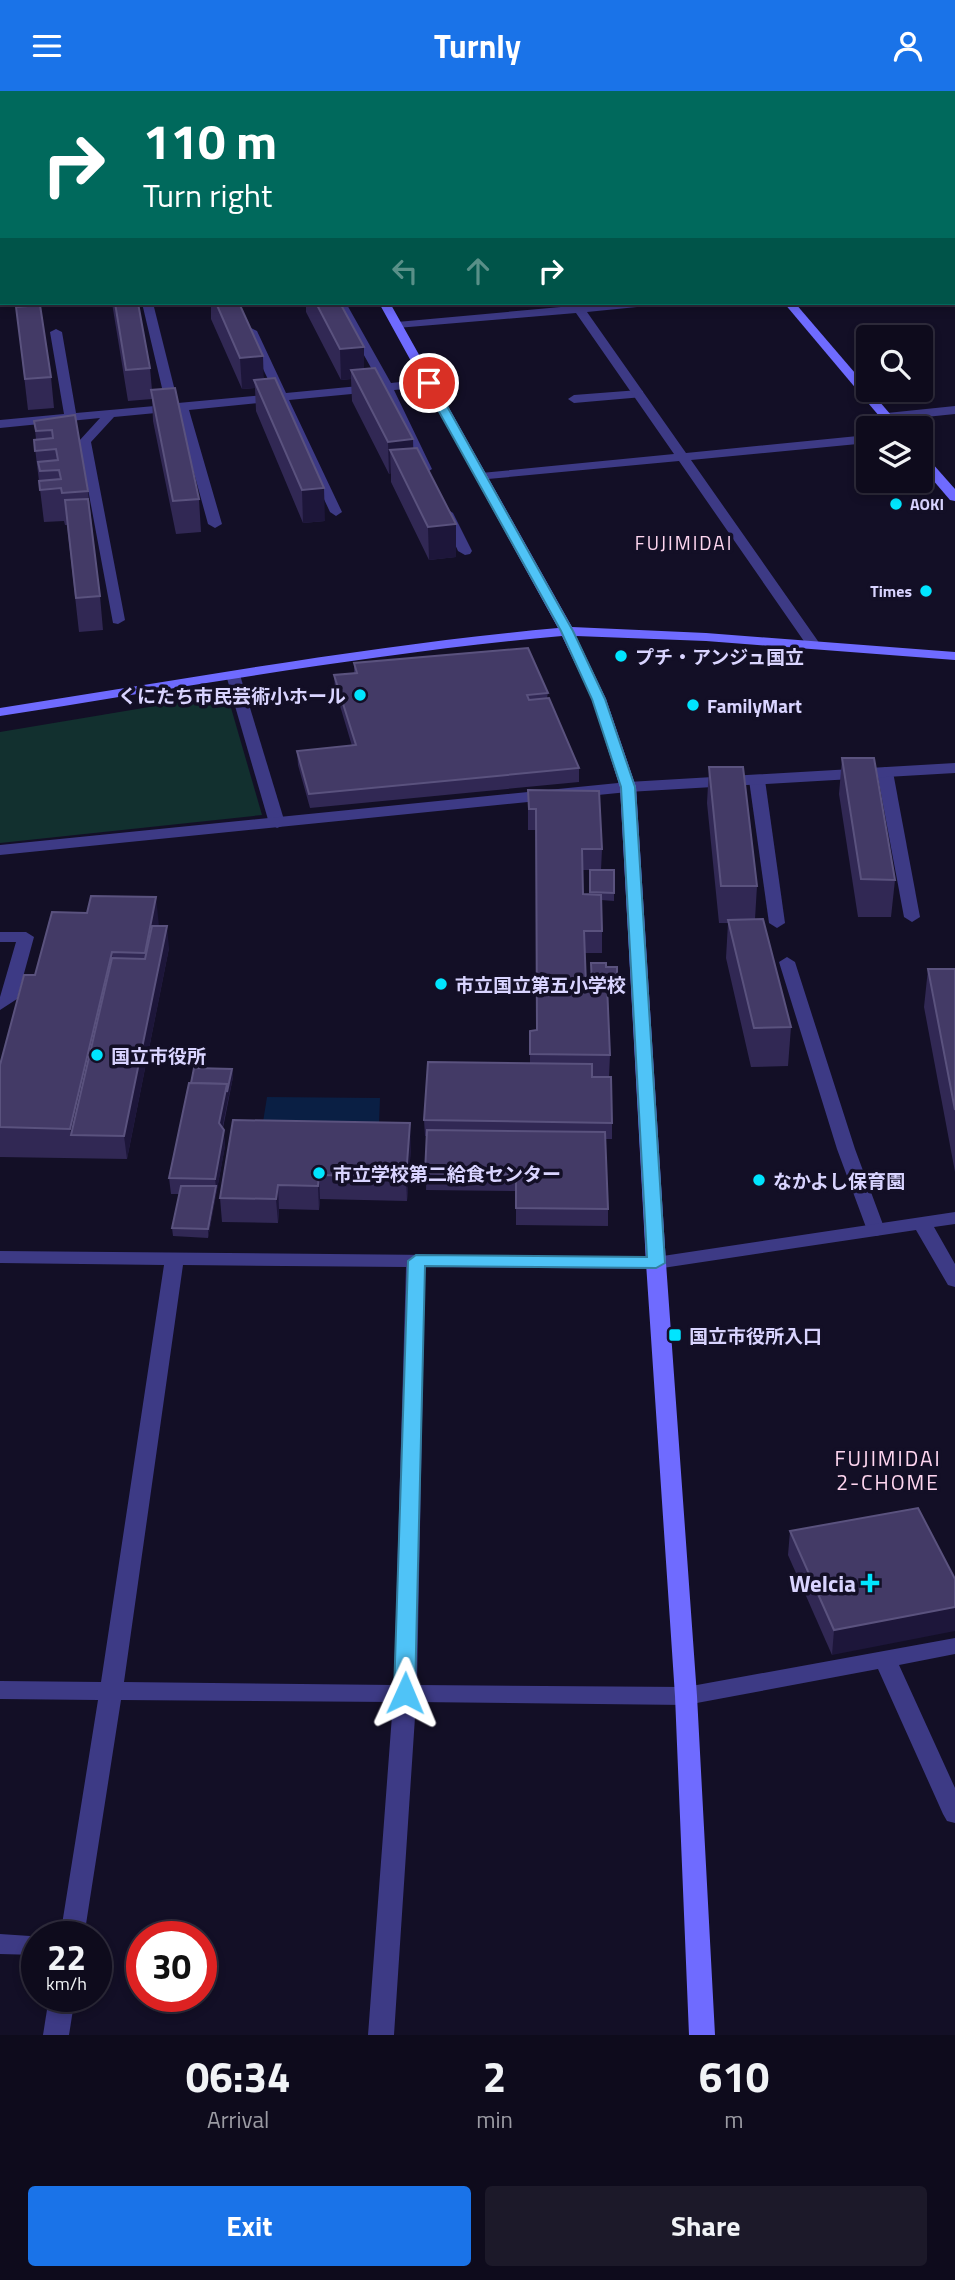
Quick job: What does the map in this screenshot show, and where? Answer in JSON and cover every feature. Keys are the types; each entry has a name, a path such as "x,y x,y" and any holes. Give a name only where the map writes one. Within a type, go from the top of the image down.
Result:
{"street":[{"path":"148,305 215,524"},
{"path":"342,305 387,387 429,475"},
{"path":"385,305 567,631 598,699 628,787 656,1263 686,1696 702,2035"},
{"path":"397,325 600,305"},
{"path":"791,305 886,416"},
{"path":"577,306 813,644"},
{"path":"248,324 336,512"},
{"path":"56,332 71,417"},
{"path":"0,424 429,383"},
{"path":"574,399 639,394"},
{"path":"897,416 955,410"},
{"path":"110,414 85,441 118,620"},
{"path":"481,477 856,440"},
{"path":"933,472 955,497"},
{"path":"441,501 465,551"},
{"path":"0,712 480,639 567,631 813,644 955,656"},
{"path":"233,675 277,823"},
{"path":"0,850 628,787 955,768"},
{"path":"885,772 912,917"},
{"path":"757,780 777,923"},
{"path":"0,937 26,937 9,999 0,1005"},
{"path":"786,962 846,1149 876,1230"},
{"path":"0,1257 656,1263 955,1217"},
{"path":"922,1223 955,1281"},
{"path":"75,1921 174,1259"},
{"path":"381,2035 405,1693 416,1261"},
{"path":"0,1690 686,1696 955,1646"},
{"path":"885,1659 955,1814"},
{"path":"0,1944 21,1945"},
{"path":"56,2035 60,2012"}],"green space":[{"path":"227,694 262,815 0,843 0,732"}],"water":[{"path":"267,1097 380,1098 379,1124 263,1122"}],"building":[{"path":"40,305 51,377 25,379 16,307"},
{"path":"115,305 138,305 150,368 126,370"},
{"path":"217,305 240,305 263,356 240,358"},
{"path":"317,305 341,305 364,347 340,349"},
{"path":"375,368 413,439 388,442 351,370"},
{"path":"275,378 324,488 302,490 254,380"},
{"path":"175,388 199,499 173,501 151,390"},
{"path":"75,415 88,491 62,493 61,488 40,490 39,481 61,479 59,470 40,471 38,462 58,460 56,449 35,451 34,440 53,438 52,430 36,431 34,421"},
{"path":"417,448 456,524 428,527 390,450"},
{"path":"88,499 100,596 76,598 65,500"},
{"path":"528,648 548,693 527,695 529,700 549,698 579,768 309,794 297,751 356,745 334,675 357,673 354,663"},
{"path":"842,758 874,758 895,880 861,879"},
{"path":"709,767 743,767 757,886 721,886"},
{"path":"528,790 599,791 602,849 582,849 583,894 601,895 602,931 584,931 586,985 607,985 610,1055 530,1054 530,1031 537,1030 536,809 529,809"},
{"path":"590,870 614,870 614,893 590,892"},
{"name":"国立市役所","path":"91,896 156,897 145,953 112,952 70,1129 0,1127 0,1065 24,975 35,975 52,912 87,913"},
{"path":"763,919 791,1027 754,1028 728,920"},
{"path":"152,926 167,926 124,1136 71,1135 112,958 145,959"},
{"path":"591,963 606,963 606,967 617,967 617,986 592,985"},
{"path":"928,969 955,969 955,1110"},
{"path":"428,1062 592,1064 592,1077 611,1077 612,1123 424,1120"},
{"path":"194,1068 232,1069 227,1092 227,1084 191,1083"},
{"path":"189,1083 227,1084 219,1123 224,1130 215,1179 169,1178"},
{"name":"市立学校第二給食センター","path":"233,1120 410,1123 406,1177 319,1175 318,1186 278,1185 276,1199 220,1198"},
{"path":"427,1130 605,1132 608,1209 516,1208 516,1175 425,1173"},
{"path":"181,1186 216,1186 208,1229 172,1228"},
{"name":"Welcia","path":"918,1508 955,1579 955,1607 834,1630 790,1531"}],"place":[{"name":"AOKI","path":"896,504"},
{"name":"Times","path":"926,591"},
{"name":"プチ・アンジュ国立","path":"621,656"},
{"name":"くにたち市民芸術小ホール","path":"360,695"},
{"name":"FamilyMart","path":"693,705"},
{"name":"市立国立第五小学校","path":"441,984"},
{"name":"国立市役所","path":"97,1055"},
{"name":"市立学校第二給食センター","path":"319,1173"},
{"name":"なかよし保育園","path":"759,1180"},
{"name":"国立市役所入口","path":"675,1335"},
{"name":"Welcia","path":"870,1583"}],"district":[{"name":"FUJIMIDAI","path":"684,542"},
{"name":"FUJIMIDAI 2-CHOME","path":"888,1470"}],"route":[{"path":"405,1693 416,1261 656,1263 628,787 598,699 567,631 429,383"}]}
